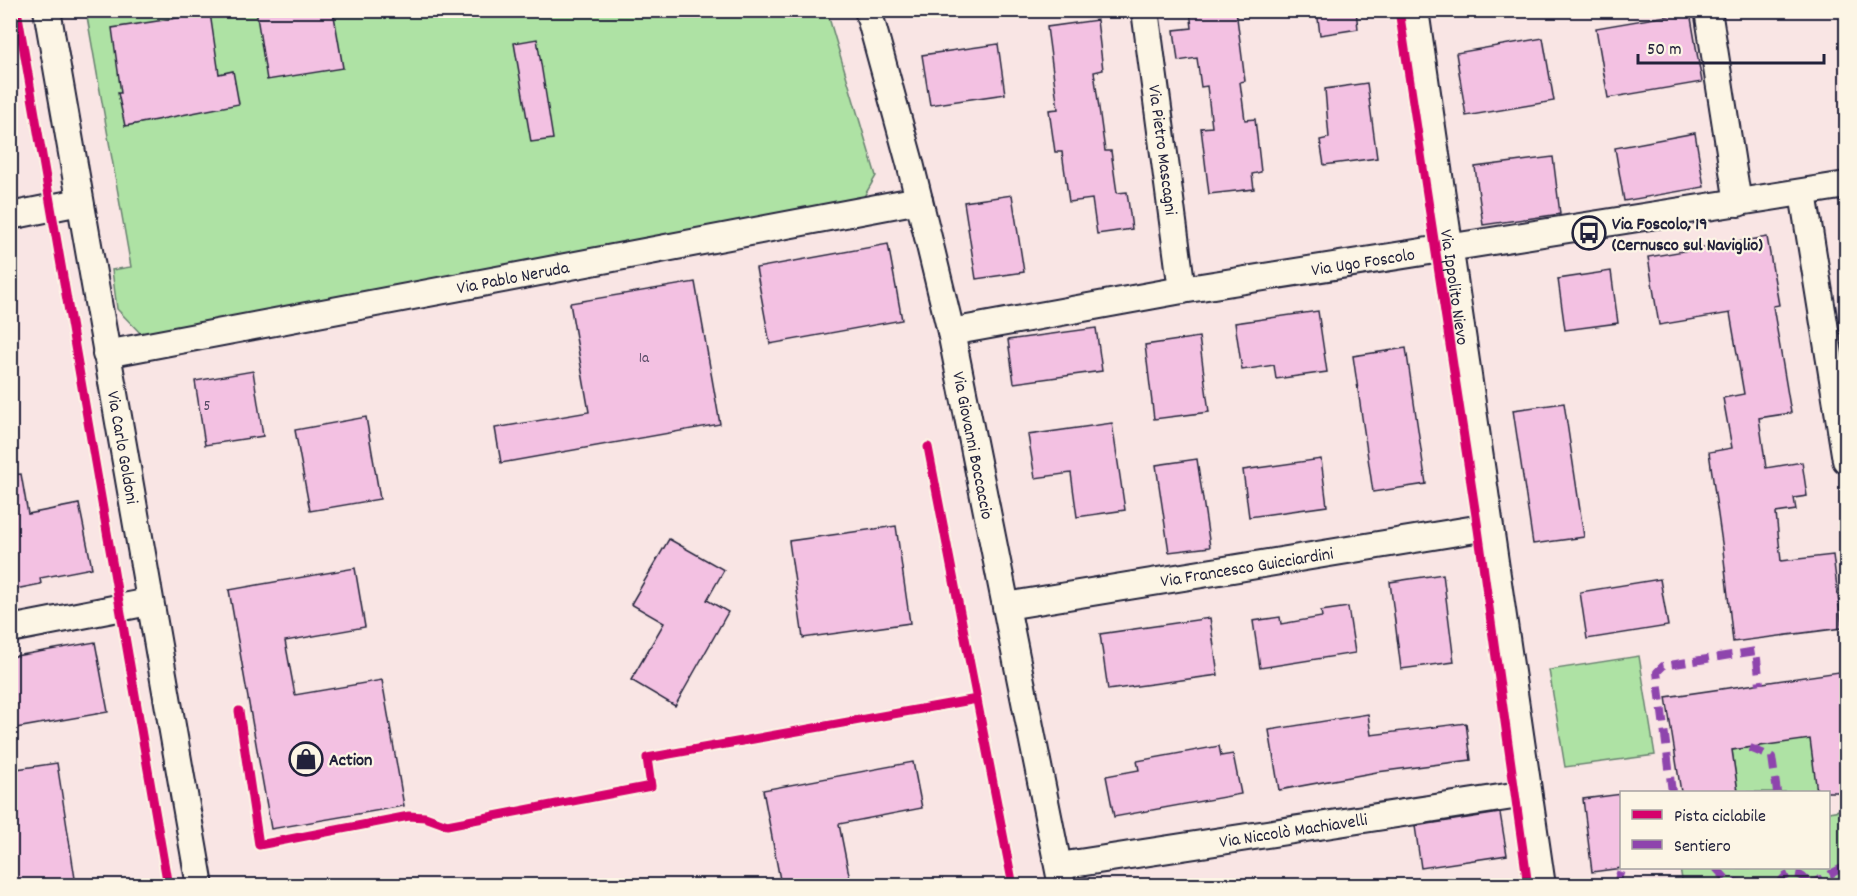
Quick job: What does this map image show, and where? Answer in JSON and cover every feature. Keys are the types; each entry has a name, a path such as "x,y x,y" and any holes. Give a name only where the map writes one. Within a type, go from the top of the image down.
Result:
{"street":[{"name":"Via Carlo Goldoni","path":"47,10 200,885"},
{"name":"Via Giovanni Boccaccio","path":"868,10 919,200 951,332 1061,876"},
{"name":"Via Pietro Mascagni","path":"1145,10 1182,290"},
{"name":"Via Ippolito Nievo","path":"1415,10 1526,794 1542,885"},
{"path":"1708,10 1738,203"},
{"name":"Via Ugo Foscolo","path":"951,332 1182,290 1846,185"},
{"path":"1803,193 1846,460"},
{"name":"Via Pablo Neruda","path":"106,354 919,200"},
{"path":"10,216 80,202"},
{"name":"Via Francesco Guicciardini","path":"1006,606 1488,527"},
{"path":"10,629 149,602"},
{"name":"Via Niccolò Machiavelli","path":"1061,876 1526,794"}],"green space":[{"path":"86,11 827,11 876,176 862,200 143,336 117,309 112,270 131,267"},
{"path":"1639,656 1655,755 1565,767 1549,670"},
{"path":"1810,737 1818,791 1738,791 1732,750"},
{"path":"1846,809 1846,885 1683,885 1680,869 1830,869 1830,812"}],"building":[{"path":"256,10 333,10 343,68 267,80"},
{"path":"1190,10 1236,10 1245,81 1240,82 1245,120 1255,119 1261,172 1252,174 1254,189 1209,194 1201,128 1212,127 1207,86 1201,87 1197,58 1178,61 1174,30 1192,28"},
{"path":"1317,10 1356,10 1358,29 1320,35"},
{"path":"1690,12 1702,82 1608,98 1596,28"},
{"path":"210,13 219,74 233,71 239,104 125,126 118,93 121,93 112,28"},
{"path":"1097,20 1103,70 1094,72 1105,151 1111,151 1117,193 1127,192 1132,229 1097,234 1092,199 1069,202 1062,152 1055,152 1049,110 1058,109 1047,27"},
{"path":"1543,38 1554,101 1466,116 1456,53"},
{"path":"537,39 553,139 531,142 514,43"},
{"path":"998,44 1005,94 930,105 922,55"},
{"path":"1367,83 1377,158 1324,165 1320,140 1329,138 1325,89"},
{"path":"1695,133 1704,187 1624,201 1615,148"},
{"path":"1553,157 1560,214 1483,225 1475,167"},
{"path":"1012,195 1024,272 976,279 964,202"},
{"path":"1767,237 1779,305 1773,306 1791,413 1759,418 1766,468 1802,462 1807,496 1794,498 1796,510 1776,513 1781,561 1833,555 1842,628 1733,642 1709,452 1732,448 1723,398 1744,394 1730,313 1659,325 1648,257"},
{"path":"888,244 902,320 770,344 756,268"},
{"path":"1611,271 1618,323 1565,330 1558,279"},
{"path":"695,282 720,424 501,463 495,428 589,412 570,303"},
{"path":"1318,311 1327,372 1276,379 1274,365 1242,370 1235,323"},
{"path":"1096,328 1102,371 1014,383 1008,340"},
{"path":"1199,337 1209,412 1154,419 1145,345"},
{"path":"1406,348 1426,484 1373,492 1353,356"},
{"path":"253,371 263,436 205,445 195,381"},
{"path":"1564,403 1584,537 1533,544 1513,410"},
{"path":"366,417 380,499 310,511 295,430"},
{"path":"1112,423 1125,510 1077,517 1071,473 1035,478 1028,435"},
{"path":"1197,459 1210,547 1169,552 1156,465"},
{"path":"1321,459 1327,506 1249,517 1243,470"},
{"path":"21,474 28,514 79,504 92,568 40,578 41,584 10,590 10,475"},
{"path":"896,526 910,623 803,638 789,541"},
{"path":"669,539 724,570 707,600 728,612 675,706 631,680 664,623 631,604"},
{"path":"355,568 365,627 285,641 295,695 382,680 404,806 271,829 229,590"},
{"path":"1443,574 1454,662 1401,669 1390,582"},
{"path":"1660,579 1668,626 1587,639 1580,592"},
{"path":"1348,607 1355,653 1260,668 1253,621 1280,617 1281,624 1322,617 1321,611"},
{"path":"1210,618 1218,675 1108,690 1100,634"},
{"path":"95,642 108,712 10,729 10,657"},
{"path":"1846,671 1846,792 1817,791 1810,739 1732,750 1738,791 1681,791 1666,697"},
{"path":"1368,714 1371,735 1466,723 1471,760 1377,772 1279,790 1269,730"},
{"path":"1219,746 1221,756 1233,754 1241,794 1114,817 1106,776 1139,770 1137,761"},
{"path":"913,762 922,808 839,824 851,885 781,885 763,790"},
{"path":"57,763 76,885 10,885 10,770"},
{"path":"1620,794 1620,868 1592,872 1583,799"},
{"path":"1500,813 1507,855 1421,868 1415,826"}],"marked path":[{"path":"1672,791 1657,672 1663,666 1756,651 1760,684"},
{"path":"1750,748 1772,757 1777,791"},
{"path":"1809,885 1846,866"},
{"path":"1717,869 1728,881 1766,886"},
{"path":"1616,886 1621,870"},
{"path":"1779,886 1782,880 1790,874 1803,877 1809,886"}],"cycle path":[{"path":"17,10 168,886"},
{"path":"1399,10 1478,529 1528,886"},
{"path":"928,447 1013,886"},
{"path":"239,711 259,845 409,816 425,817 447,825 651,786 647,758 977,699"}],"place":[{"name":"Via Foscolo, 19 (Cernusco sul Naviglio)","path":"1589,233"},
{"name":"Action","path":"306,759"}]}
